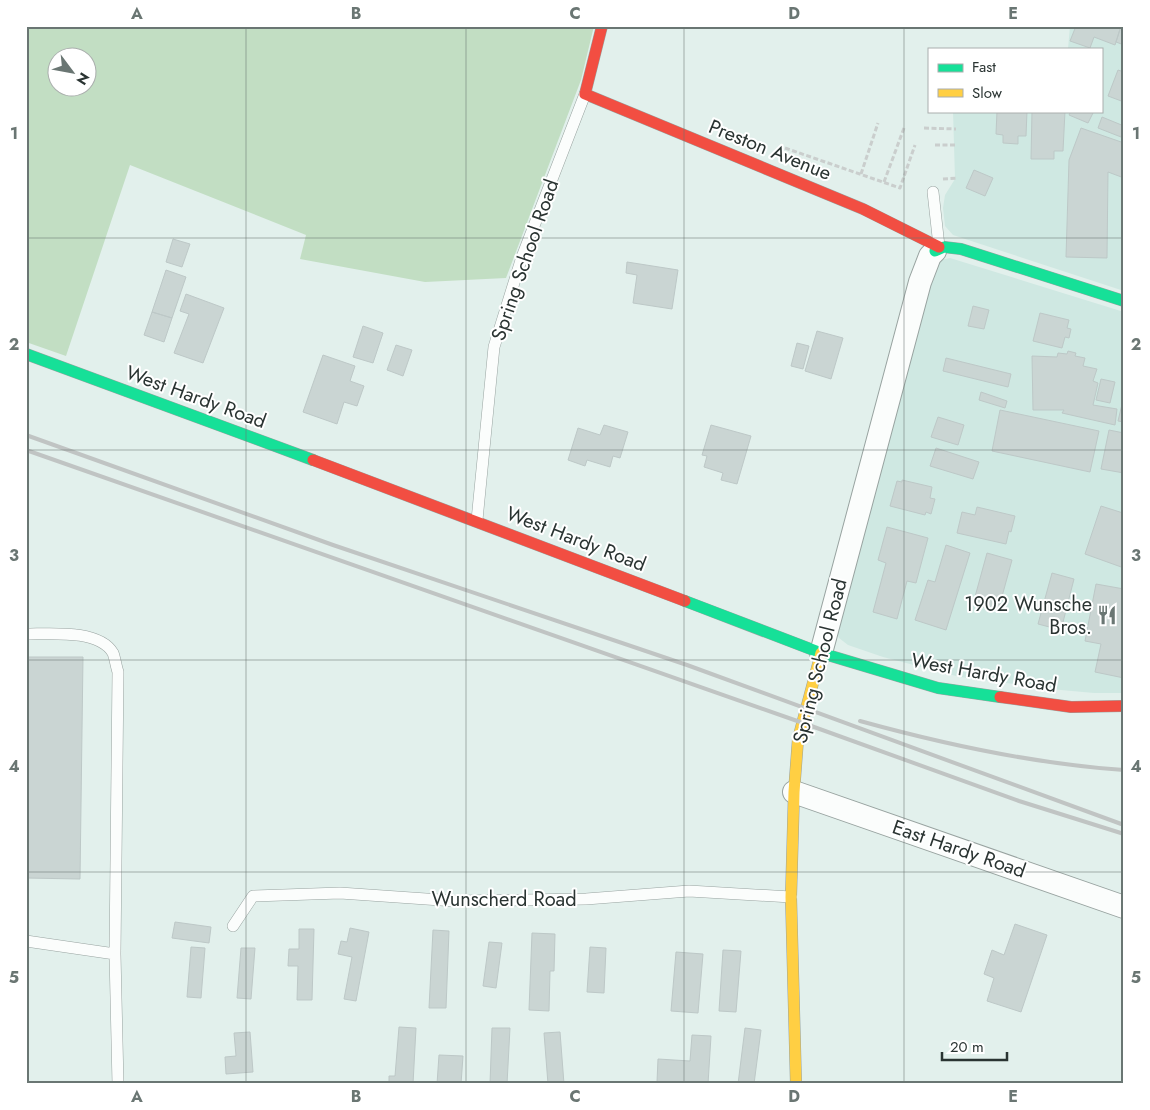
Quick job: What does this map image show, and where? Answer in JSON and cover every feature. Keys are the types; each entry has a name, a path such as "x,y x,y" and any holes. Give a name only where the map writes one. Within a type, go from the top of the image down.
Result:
{"main road":[{"path":"585,94 602,26"},
{"name":"Preston Avenue","path":"585,94 863,209 937,249 944,246 961,249 1124,301"},
{"name":"West Hardy Road","path":"26,354 477,521 821,653 938,688 1071,707 1124,706"},
{"name":"Spring School Road","path":"796,1084 792,897 794,792 798,739 821,653"}],"street":[{"name":"Spring School Road","path":"821,653 920,282 928,262 937,249"},
{"name":"East Hardy Road","path":"794,792 1124,907"}],"lane":[{"name":"Spring School Road","path":"477,521 494,347 522,257 585,94"},
{"path":"933,192 937,249"},
{"path":"26,634 92,637 103,642 112,653 118,672 116,954 118,1084"},
{"name":"Wunscherd Road","path":"233,926 253,896 340,894 455,901 586,899 689,891 792,897"},
{"path":"26,941 116,954"}],"path":[{"path":"861,174 878,123"},
{"path":"884,182 904,128"},
{"path":"924,128 956,129"},
{"path":"782,147 900,188 915,145"},
{"path":"935,145 956,145"}],"shaded area":[{"path":"1070,26 1124,26 1124,291 953,235 945,226 943,208 945,195 955,179 953,112 1102,112 1102,48 1068,48"},
{"path":"950,258 1124,312 1124,693 1061,690 960,677 883,657 848,645 839,638 836,632 929,278 941,260"}],"green space":[{"path":"26,26 594,26 581,80 506,278 425,282 300,259 306,235 130,165 66,356 26,342"}],"building":[{"path":"1076,26 1121,26 1115,45 1094,37 1090,48 1070,41"},
{"path":"1121,26 1124,26 1124,45 1116,42"},
{"path":"1118,70 1124,72 1124,102 1108,96"},
{"path":"997,112 1027,112 1026,136 1018,136 1018,144 1003,143 1003,135 996,134"},
{"path":"1032,112 1065,112 1063,151 1054,151 1054,159 1031,159"},
{"path":"1070,112 1093,113 1088,123 1069,115"},
{"path":"1102,117 1124,126 1121,137 1098,128"},
{"path":"1081,128 1124,143 1124,178 1108,172 1107,258 1066,257 1069,160"},
{"path":"974,170 993,178 985,196 966,188"},
{"path":"173,239 190,244 182,267 166,262"},
{"path":"627,262 678,270 672,309 633,303 637,275 626,273"},
{"path":"166,270 186,277 172,318 152,312"},
{"path":"186,294 224,308 203,363 174,353 189,314 180,311"},
{"path":"973,306 989,310 984,329 968,326"},
{"path":"152,312 172,318 164,342 144,335"},
{"path":"1040,313 1069,320 1067,328 1071,329 1069,338 1065,337 1062,348 1033,341"},
{"path":"363,326 383,333 373,363 353,357"},
{"path":"817,331 843,338 831,379 805,371"},
{"path":"797,343 809,346 803,369 791,366"},
{"path":"396,345 412,350 403,376 387,370"},
{"path":"1068,351 1076,353 1075,356 1085,358 1083,366 1097,369 1093,381 1098,383 1093,405 1117,409 1115,425 1062,413 1064,410 1033,410 1032,356 1057,357 1058,353 1067,354"},
{"path":"323,355 355,366 350,381 364,386 357,406 344,402 337,424 303,412"},
{"path":"946,358 1011,374 1008,387 943,371"},
{"path":"1101,379 1115,382 1110,403 1096,400"},
{"path":"981,392 1007,401 1005,408 979,400"},
{"path":"1124,396 1124,422 1118,421"},
{"path":"1000,410 1099,431 1090,472 992,451"},
{"path":"938,417 964,425 958,445 931,437"},
{"path":"604,425 628,432 620,458 613,456 610,467 587,460 585,466 568,460 578,428 600,435"},
{"path":"711,425 751,436 737,484 721,480 723,473 704,467 707,456 702,455"},
{"path":"1109,430 1124,433 1124,473 1101,469"},
{"path":"936,448 979,462 973,479 930,466"},
{"path":"902,480 932,487 930,498 935,499 931,514 926,512 925,515 890,506 897,481 902,482"},
{"path":"1101,506 1123,513 1124,511 1124,568 1085,554"},
{"path":"977,507 1015,516 1006,544 957,533 962,512 975,515"},
{"path":"887,527 928,538 916,583 907,581 897,619 873,612 886,563 878,560"},
{"path":"946,545 970,553 946,630 915,620 928,580 935,582"},
{"path":"987,553 1012,560 998,611 973,604"},
{"path":"1052,573 1074,579 1061,630 1038,624"},
{"name":"1902 Wunsche Bros.","path":"1096,584 1124,589 1124,678 1095,672 1101,644 1085,641"},
{"path":"26,657 83,657 80,879 26,878"},
{"path":"175,922 211,927 209,943 172,938"},
{"path":"1015,924 1047,935 1021,1012 987,1001 994,978 984,974 992,950 1004,955"},
{"path":"350,928 369,932 356,1001 344,999 352,957 338,954 341,941 347,942"},
{"path":"299,929 314,929 312,1000 297,1000 298,966 288,966 289,949 299,949"},
{"path":"433,930 449,931 446,1008 429,1008"},
{"path":"532,933 555,934 554,971 550,971 549,1011 529,1010"},
{"path":"489,942 502,943 496,988 483,986"},
{"path":"191,947 205,948 201,998 187,997"},
{"path":"590,947 606,948 604,993 587,992"},
{"path":"241,948 255,948 251,999 237,998"},
{"path":"723,950 741,951 736,1012 719,1011"},
{"path":"676,952 703,954 698,1013 671,1011"},
{"path":"399,1027 416,1028 413,1084 389,1084 389,1076 395,1076"},
{"path":"492,1028 510,1028 507,1084 490,1084"},
{"path":"745,1028 761,1030 754,1084 738,1084"},
{"path":"250,1032 253,1072 226,1074 225,1057 236,1056 234,1033"},
{"path":"560,1032 564,1084 548,1084 544,1033"},
{"path":"692,1035 711,1036 708,1084 657,1082 658,1059 690,1061"},
{"path":"439,1055 463,1056 461,1084 437,1084"}],"railway":[{"path":"26,435 333,545 687,665 1124,825"},
{"path":"26,450 803,723 1019,801 1124,834"},
{"path":"860,721 925,738 991,752 1057,763 1124,770"}],"traffic: fast":[{"path":"935,251 944,247 961,249 1124,301"},
{"path":"26,354 313,460"},
{"path":"685,601 821,653 938,688 1000,697"}],"traffic: slow":[{"path":"796,1084 791,897 794,792 798,739 821,653"}],"traffic: jam":[{"path":"602,26 585,94 863,209 939,247"},
{"path":"313,460 685,601"},
{"path":"1000,697 1071,707 1124,706"}],"place":[{"name":"1902 Wunsche Bros.","path":"1107,615"}]}
